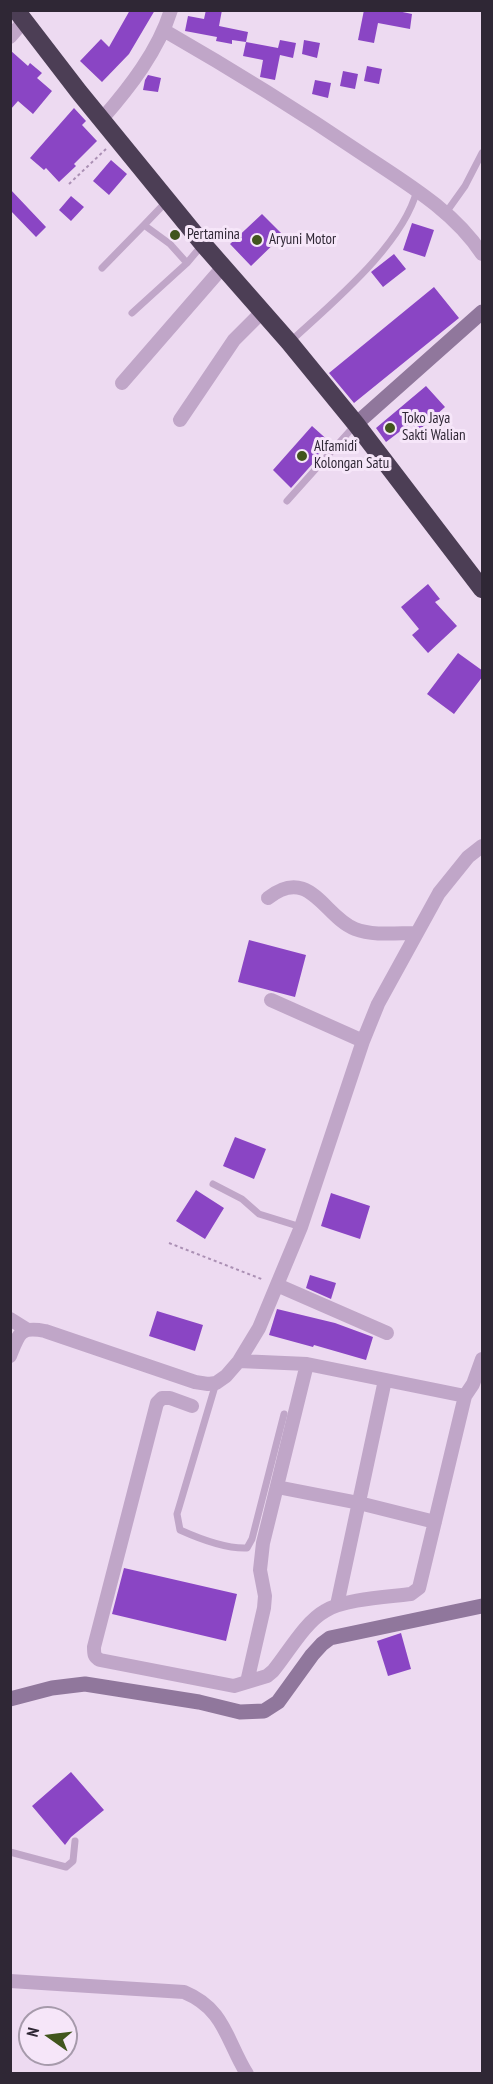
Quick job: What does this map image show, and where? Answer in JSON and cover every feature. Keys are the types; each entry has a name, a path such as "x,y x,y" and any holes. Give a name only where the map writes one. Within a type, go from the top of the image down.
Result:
{"highway":[{"path":"20,16 222,268 289,342 356,424 483,589"}],"street":[{"path":"102,119 141,70 165,31 171,10"},
{"path":"10,37 20,16"},
{"path":"165,31 288,104 417,190 471,238 483,254"},
{"path":"122,383 222,268"},
{"path":"180,420 234,340 262,312"},
{"path":"356,424 483,312"},
{"path":"10,1319 26,1329 45,1331 195,1382 216,1383 226,1376 239,1361 259,1328 301,1227 363,1041 378,1004 439,892 468,857 483,846"},
{"path":"268,898 288,887 301,890 313,894 352,928 365,932 416,933"},
{"path":"271,1000 363,1041"},
{"path":"277,1285 387,1332"},
{"path":"10,1356 16,1341 26,1329"},
{"path":"192,1406 170,1398 162,1398 157,1404 94,1654 100,1660 234,1686 267,1676 273,1671 311,1622 323,1611 337,1605 411,1594 419,1588 465,1395 474,1384 483,1359"},
{"path":"239,1361 307,1364 465,1395"},
{"path":"248,1682 265,1596 260,1570 263,1543 307,1364"},
{"path":"337,1605 385,1380"},
{"path":"277,1487 359,1503 435,1522"},
{"path":"10,1699 52,1688 85,1684 199,1702 240,1712 264,1711 278,1702 312,1655 330,1638 483,1606"},
{"path":"10,1981 141,1988 184,1992 192,1995 200,1999 216,2014 247,2073"}],"lane":[{"path":"445,214 460,195 483,153"},
{"path":"289,342 346,289 384,248 409,215 417,190"},
{"path":"102,268 168,200"},
{"path":"144,225 170,244 187,263"},
{"path":"132,313 187,263 203,244"},
{"path":"287,501 356,424"},
{"path":"213,1184 242,1199 259,1214 301,1227"},
{"path":"216,1383 177,1514 180,1530 236,1548 247,1548 252,1539 284,1414"},
{"path":"10,1852 66,1867 73,1861 75,1841"}],"path":[{"path":"69,184 117,139"},
{"path":"169,1243 277,1285"}],"building":[{"path":"130,10 155,10 129,54 102,82 80,61 101,39 109,47"},
{"path":"206,10 222,10 219,26 248,32 246,42 232,40 232,44 216,41 217,37 185,31 188,16 204,19"},
{"path":"364,10 393,10 412,14 410,29 378,23 374,43 358,40"},
{"path":"280,40 296,43 293,58 280,55 275,80 260,77 263,60 243,56 246,42 278,48"},
{"path":"304,40 320,43 317,58 302,54"},
{"path":"10,50 28,66 30,63 42,73 37,78 52,91 33,114 18,101 10,110"},
{"path":"367,66 382,69 379,84 364,81"},
{"path":"343,71 358,74 355,89 340,86"},
{"path":"148,75 161,78 158,92 143,90"},
{"path":"315,80 331,83 328,98 312,94"},
{"path":"74,108 86,121 82,125 97,141 59,182 46,168 44,170 30,158"},
{"path":"111,160 127,174 109,195 93,181"},
{"path":"10,189 46,227 36,237 10,210"},
{"path":"71,196 84,207 71,221 59,210"},
{"name":"Aryuni Motor","path":"262,214 283,235 251,266 230,244"},
{"path":"412,223 434,230 425,257 403,250"},
{"path":"394,254 406,269 383,287 371,272"},
{"path":"434,287 459,318 354,403 329,373"},
{"path":"426,386 445,407 418,431 411,423 386,442 376,428"},
{"name":"Alfamidi Kolongan Satu","path":"312,426 331,443 291,488 273,470"},
{"path":"428,584 440,599 435,602 457,626 428,653 412,635 419,629 401,607"},
{"path":"458,653 483,671 483,676 454,714 427,694"},
{"path":"249,940 306,955 295,997 238,982"},
{"path":"235,1137 266,1149 254,1179 223,1166"},
{"path":"196,1190 224,1208 205,1239 176,1221"},
{"path":"331,1193 370,1206 360,1239 321,1226"},
{"path":"310,1275 336,1283 331,1299 306,1288"},
{"path":"277,1309 335,1323 373,1337 366,1360 269,1335"},
{"path":"157,1311 203,1325 195,1351 149,1336"},
{"path":"124,1568 237,1594 226,1641 112,1614"},
{"path":"401,1633 411,1669 388,1676 377,1641"},
{"path":"71,1772 104,1810 71,1837 65,1845 32,1806"}],"place":[{"name":"Pertamina","path":"175,235"},
{"name":"Aryuni Motor","path":"257,240"},
{"name":"Toko Jaya Sakti Walian","path":"390,428"},
{"name":"Alfamidi Kolongan Satu","path":"302,456"}]}
